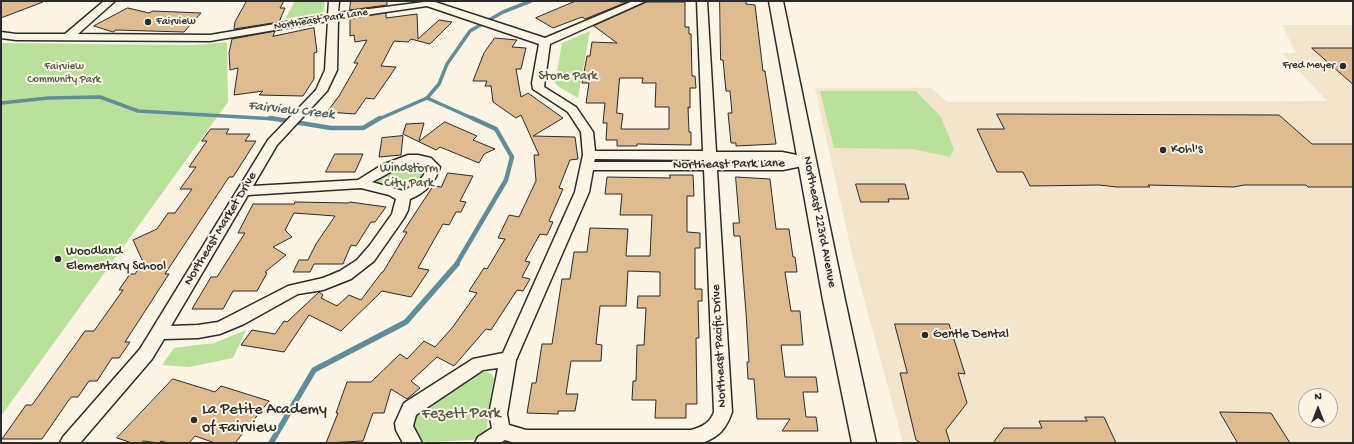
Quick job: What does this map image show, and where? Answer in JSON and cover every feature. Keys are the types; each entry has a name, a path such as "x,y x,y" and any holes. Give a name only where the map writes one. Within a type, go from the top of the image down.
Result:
{"main road":[{"name":"Northeast 223rd Avenue","path":"776,1 864,443"}],"street":[{"path":"68,37 110,1"},
{"name":"Northeast Market Drive","path":"69,443 146,354 272,143 297,115 322,91 331,70 334,1"},
{"path":"484,443 503,431 499,423 498,414 508,360 582,192 588,161 588,132 572,110 539,89 538,83 545,42 641,1"},
{"name":"Northeast Pacific Drive","path":"503,431 526,438 691,438 708,434 719,424 723,412 702,1"},
{"name":"Northeast Park Lane","path":"1,35 16,37 210,38 431,2 545,42"},
{"path":"242,191 361,184 393,192 403,197 415,192 423,186 434,167 432,164 418,159 404,160 372,175 361,184"},
{"name":"Northeast Park Lane","path":"588,161 711,160 783,166 807,161"},
{"path":"160,332 198,333 219,328 233,323 272,300 295,289 337,279 353,271 367,261 401,211 403,197"},
{"path":"413,443 404,428 404,417 410,409 479,364 508,360"}],"shaded area":[{"path":"1282,25 1353,25 1353,443 903,443 852,254 815,88 931,88 947,102 1327,101 1282,53 1296,53"}],"green space":[{"path":"295,1 325,1 324,12 285,19"},
{"name":"Stone Park","path":"590,31 578,98 555,83 562,43"},
{"name":"Woodland Elementary School","path":"227,42 228,102 1,416 1,43 195,45"},
{"path":"820,91 916,91 941,117 954,149 950,157 913,149 834,148"},
{"path":"614,159 698,161 697,163 613,162"},
{"name":"Windstorm City Park","path":"415,162 429,166 419,186 407,190 377,183 377,179 408,163"},
{"path":"246,330 233,358 189,367 162,365 174,348 214,343"},
{"name":"Fezett Park","path":"479,373 488,373 492,375 494,379 488,410 487,432 477,439 471,440 427,442 420,439 413,424 415,413"}],"building":[{"path":"1,1 43,1 43,2 1,18"},
{"path":"247,1 284,1 280,8 285,8 279,22 234,29 235,22"},
{"path":"351,1 387,1 387,5 350,10"},
{"path":"576,1 627,2 585,19 582,17 553,28 536,18"},
{"path":"720,1 746,1 746,4 755,5 763,71 765,71 776,144 736,146 736,143 731,143 728,113 732,113 730,91 726,91 723,60 721,60"},
{"path":"647,2 685,2 685,27 689,27 689,34 691,34 692,76 695,76 696,88 690,88 690,108 688,107 691,145 637,144 637,146 617,146 617,140 606,140 607,123 603,123 605,103 586,103 589,83 582,83 587,56 590,56 592,42 617,43 594,26","holes":["620,78 643,78 642,83 656,83 655,107 669,107 669,129 621,129 623,114 617,113"]},
{"name":"Fairview","path":"128,8 149,13 153,11 201,13 184,32 116,30 113,32 94,26"},
{"path":"386,13 386,18 417,14 418,39 439,20 452,22 430,44 411,39 408,42 394,41 381,66 396,67 374,99 366,98 355,114 327,112 339,96 358,63 354,63 367,40 355,42 354,35 350,36 350,19"},
{"path":"314,28 317,52 314,53 314,79 303,96 259,95 263,91 234,95 238,68 230,70 229,53 232,39 275,31 273,36"},
{"path":"495,38 517,40 512,47 526,48 521,69 516,69 521,97 528,93 563,118 533,136 575,137 578,159 570,160 559,188 563,189 549,221 553,222 547,235 540,234 525,261 530,262 522,277 530,279 523,291 517,290 491,330 486,329 454,366 437,357 411,381 420,388 407,399 391,389 384,413 373,413 363,441 326,443 338,413 336,413 347,382 371,382 400,354 407,359 424,341 435,347 452,328 477,293 469,291 484,268 487,269 505,239 498,238 509,215 519,217 536,181 534,155 539,155 521,115 516,118 493,102 491,86 485,86 487,81 473,81 484,53"},
{"name":"Fred Meyer","path":"1312,48 1353,48 1353,84"},
{"name":"Kohl's","path":"997,114 1279,115 1312,144 1353,144 1353,187 1308,187 1306,185 1244,185 1234,187 1148,185 1150,187 1117,187 1099,185 1030,186 1023,172 997,172 977,129 1004,129"},
{"path":"445,122 477,136 473,140 495,149 484,154 479,163 440,147 436,150 403,134 406,124 424,123 419,141"},
{"path":"211,129 229,129 226,134 250,134 245,141 256,141 233,177 229,177 165,274 169,274 125,342 130,342 119,358 112,358 97,381 89,381 78,397 71,397 42,439 2,439 26,405 32,405 85,331 94,331 123,290 119,290 130,274 135,274 143,262 133,240 157,229 168,213 175,213 192,189 180,189 196,167 189,167 207,141 202,141"},
{"path":"403,136 401,155 379,157 382,138"},
{"path":"335,154 363,154 355,172 326,172"},
{"path":"448,173 473,176 460,201 466,202 461,212 456,212 449,225 443,224 418,268 429,270 411,297 382,291 341,331 309,315 284,352 241,345 252,330 275,334 284,321 287,322 319,292 323,295 321,298 337,306 349,295 361,300 383,272 407,232 403,232 433,186 441,187"},
{"path":"670,175 693,175 694,196 687,196 687,232 700,233 700,248 695,248 695,289 702,289 702,301 698,301 699,338 696,338 697,404 686,404 686,418 655,418 656,400 632,400 633,381 636,381 637,345 644,345 646,308 637,308 638,296 660,296 660,272 628,271 626,306 600,306 596,344 602,345 601,361 571,361 566,394 578,394 575,411 558,411 558,414 527,413 532,383 536,383 542,344 552,344 562,279 570,279 574,252 587,252 590,228 628,229 626,256 650,256 652,215 620,215 622,194 605,194 607,177 670,178"},
{"path":"736,177 770,179 776,229 789,229 797,272 785,272 791,311 800,311 803,345 781,345 785,377 816,377 818,392 803,392 806,417 816,417 818,431 782,431 790,419 757,419 754,379 748,379 747,362 749,362 740,236 734,236 733,223 739,223"},
{"path":"856,184 905,184 909,199 888,199 889,202 861,202"},
{"path":"295,202 350,202 386,207 375,222 371,222 356,246 351,245 343,264 314,264 310,272 293,272 299,260 308,260 316,244 335,216 294,213 285,230 292,237 273,247 286,255 265,272 267,273 257,291 233,291 223,309 192,309 211,277 217,277 245,233 238,233 253,204 294,204"},
{"path":"895,324 949,324 965,374 958,373 967,403 946,430 950,443 921,443 916,440 900,373 907,373"},
{"name":"La Petite Academy of Fairview","path":"173,379 215,392 221,386 269,401 235,443 215,443 195,436 189,443 168,443 161,441 159,443 143,441 141,443 132,443 117,438"},
{"path":"1220,412 1271,413 1290,443 1238,443"},
{"path":"1085,417 1104,417 1116,443 993,443 1004,428 1042,428 1039,421 1087,421"}],"waterway":[{"name":"Fairview Creek","path":"427,98 439,84 447,64 470,31 503,12 531,1"},
{"name":"Fairview Creek","path":"1,103 48,98 100,97 138,111 276,119"},
{"name":"Fairview Creek","path":"379,119 427,98"},
{"path":"427,98 474,119"},
{"name":"Fairview Creek","path":"270,118 331,128 363,128 380,118"},
{"path":"456,265 506,180 512,157 496,129 472,118"},
{"path":"271,443 314,370 406,322 457,264"}],"place":[{"name":"Fairview","path":"148,22"},
{"name":"Fred Meyer","path":"1343,66"},
{"name":"Kohl's","path":"1163,150"},
{"name":"Woodland Elementary School","path":"58,259"},
{"name":"Gentle Dental","path":"925,335"},
{"name":"La Petite Academy of Fairview","path":"194,420"}],"park label":[{"name":"Fairview Community Park","path":"64,73"}]}
